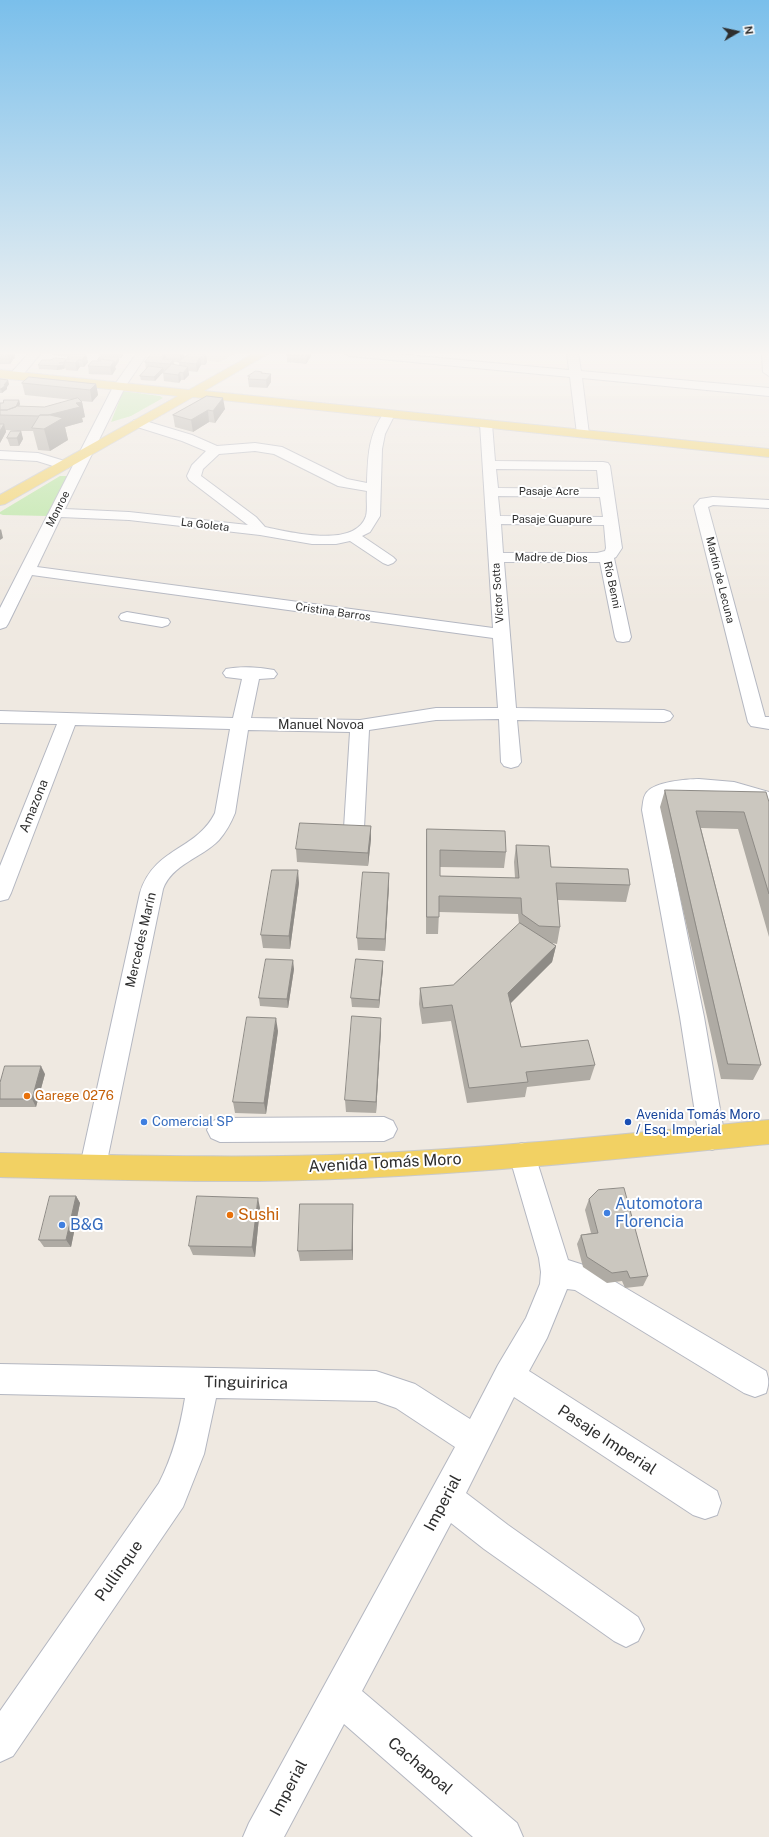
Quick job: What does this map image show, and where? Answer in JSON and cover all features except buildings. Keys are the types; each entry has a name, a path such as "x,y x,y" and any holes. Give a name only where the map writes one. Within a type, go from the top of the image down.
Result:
{"main road":[{"path":"0,501 110,439"},
{"path":"629,439 769,453"},
{"name":"Avenida Tomás Moro","path":"0,1165 214,1169 360,1166 522,1155 769,1132"}],"street":[{"name":"Monroe","path":"0,624 94,439"},
{"path":"189,439 215,450 255,448 278,450 343,483 372,488"},
{"path":"378,439 375,449 372,488 372,520 365,529 352,536 388,560"},
{"name":"Víctor Sotta","path":"487,439 511,762"},
{"path":"215,450 197,468 194,476 196,480 252,520 260,531"},
{"path":"0,455 38,457 63,465"},
{"name":"Río Benni","path":"489,465 603,466 614,548 611,554 606,556 623,637"},
{"name":"Pasaje Acre","path":"492,492 606,492"},
{"name":"Martín de Lecuna","path":"763,722 701,506 705,502 713,501 769,504"},
{"name":"La Goleta","path":"57,513 129,516 260,531 320,540 336,540 352,536"},
{"name":"Pasaje Guapure","path":"493,520 610,521"},
{"name":"Madre de Dios","path":"496,557 593,559 606,556"},
{"name":"Cristina Barros","path":"27,570 166,590 501,634"},
{"path":"127,617 154,621 166,590"},
{"name":"Mercedes Marín","path":"93,1166 146,912 153,886 157,877 166,867 198,846 212,835 220,825 224,813 251,673"},
{"name":"Manuel Novoa","path":"0,717 360,726 436,714 507,713 664,716"},
{"name":"Amazona","path":"0,893 68,719"},
{"path":"355,822 360,726"},
{"path":"712,1138 692,1018 652,810 655,795 674,788 690,786 724,787 751,792 767,799 769,804"},
{"path":"220,1130 384,1129"},
{"name":"Imperial","path":"263,1837 338,1695 476,1442 509,1376 537,1328 554,1284 555,1272 553,1258 522,1155"},
{"path":"555,1272 580,1277 755,1382"},
{"name":"Pasaje Imperial","path":"509,1376 704,1503"},
{"name":"Tinguiririca","path":"0,1379 376,1386 404,1395 476,1442"},
{"name":"Pullinque","path":"0,1743 171,1496 191,1449 198,1416 202,1382"},
{"path":"446,1498 496,1537 626,1629"},
{"name":"Cachapoal","path":"338,1695 503,1837"}],"green space":[{"path":"60,476 68,476 47,516 0,514 0,512"}],"place":[{"name":"Garege 0276","path":"27,1096"},
{"name":"Comercial SP","path":"144,1122"},
{"name":"Avenida Tomás Moro / Esq. Imperial","path":"628,1122"},
{"name":"Automotora Florencia","path":"607,1213"},
{"name":"Sushi","path":"230,1215"},
{"name":"B&G","path":"62,1225"}]}
